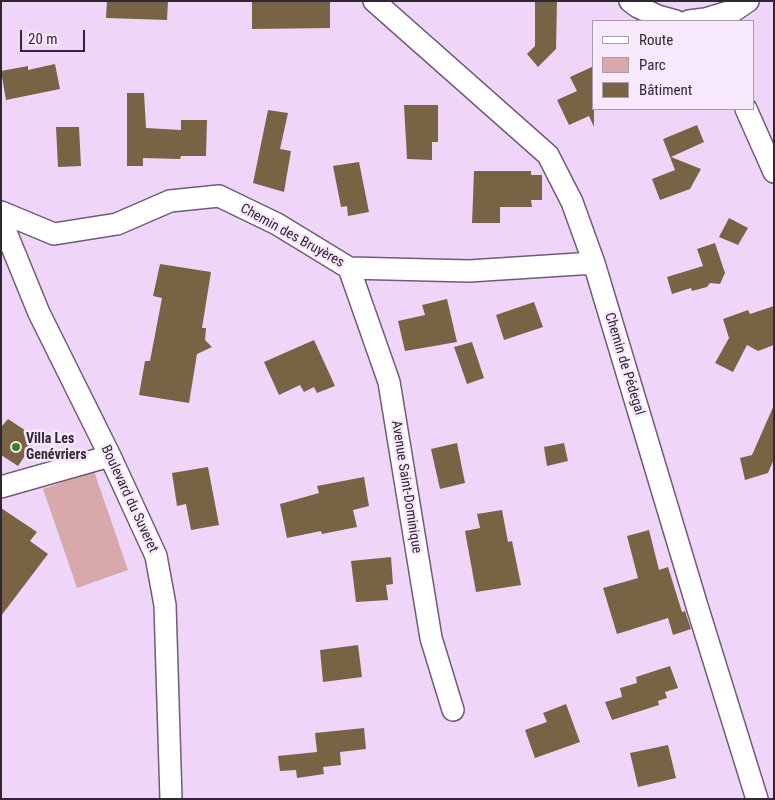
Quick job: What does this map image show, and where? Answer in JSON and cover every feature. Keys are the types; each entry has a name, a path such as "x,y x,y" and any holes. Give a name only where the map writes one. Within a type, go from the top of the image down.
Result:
{"street":[{"name":"Chemin de Pédegal","path":"374,1 548,155 572,202 594,263 697,606 758,799"},
{"path":"630,1 638,7 673,20"},
{"path":"703,20 736,10 748,1"},
{"path":"746,110 774,172"},
{"name":"Chemin des Bruyères","path":"1,212 54,234 117,224 170,201 219,196 277,224 349,268 469,271 594,263"},
{"name":"Boulevard du Suveret","path":"1,220 39,313 110,456 156,556 165,605 171,799"},
{"name":"Avenue Saint-Dominique","path":"349,268 389,382 430,638 453,710"},
{"path":"1,487 110,456"}],"green space":[{"path":"94,471 128,570 77,588 43,489"}],"building":[{"path":"107,1 168,1 167,20 106,18"},
{"path":"252,1 330,2 330,28 252,29"},
{"path":"535,1 557,1 556,49 538,67 527,54 535,46"},
{"path":"55,64 60,89 6,100 1,71 28,66 28,70"},
{"path":"592,67 594,127 589,116 569,125 557,100 577,91 570,77"},
{"path":"127,93 144,93 146,128 181,130 181,120 207,120 206,156 181,156 180,159 143,158 143,166 127,166"},
{"path":"404,105 438,105 438,142 432,142 432,160 407,159"},
{"path":"268,110 288,113 280,149 291,151 284,192 253,183"},
{"path":"697,125 704,142 671,157 701,169 690,189 660,200 652,179 675,170 663,139"},
{"path":"56,127 79,127 81,166 58,167"},
{"path":"359,162 369,212 348,216 347,206 341,207 333,166"},
{"path":"474,171 531,171 531,175 542,175 542,200 531,200 532,207 500,207 500,223 472,223"},
{"path":"729,218 748,228 738,245 719,237"},
{"path":"715,243 725,273 720,284 710,283 707,287 692,291 691,288 672,294 667,277 703,266 697,249"},
{"path":"160,264 211,272 202,328 206,328 205,340 212,347 197,354 189,403 139,395 145,361 150,361 162,298 153,296"},
{"path":"447,299 457,342 405,351 398,321 425,315 422,305"},
{"path":"534,302 543,327 504,340 496,315"},
{"path":"774,306 774,345 758,351 747,345 733,372 715,363 729,338 723,319 748,310 750,314"},
{"path":"314,340 335,386 317,393 314,387 304,392 300,385 279,395 264,362"},
{"path":"472,342 484,378 467,384 454,347"},
{"path":"774,405 774,459 768,473 745,480 740,458 752,455"},
{"name":"Villa Les Genévriers","path":"8,419 37,438 18,466 1,455 1,427"},
{"path":"457,443 465,483 440,489 431,449"},
{"path":"564,443 568,461 547,466 544,447"},
{"path":"208,467 219,525 191,530 186,504 177,506 172,473"},
{"path":"364,477 369,506 353,510 357,527 322,534 321,531 287,538 280,504 319,493 317,486"},
{"path":"1,508 37,532 30,541 48,554 1,616"},
{"path":"502,510 508,542 512,541 521,585 476,592 465,531 480,528 477,514"},
{"path":"649,530 659,570 668,567 682,612 685,611 691,629 673,635 668,618 617,634 603,588 638,578 627,536"},
{"path":"391,557 393,584 386,585 388,600 356,602 351,561"},
{"path":"358,645 362,677 323,682 320,650"},
{"path":"670,666 678,688 665,692 667,698 658,701 659,705 612,720 605,702 622,697 620,688 637,683 636,677"},
{"path":"566,704 580,742 535,758 525,730 547,722 543,713"},
{"path":"364,728 366,749 340,752 341,765 323,767 324,774 297,778 296,770 280,771 278,756 317,752 315,733"},
{"path":"668,745 676,778 638,787 630,753"}],"place":[{"name":"Villa Les Genévriers","path":"16,447"}]}
